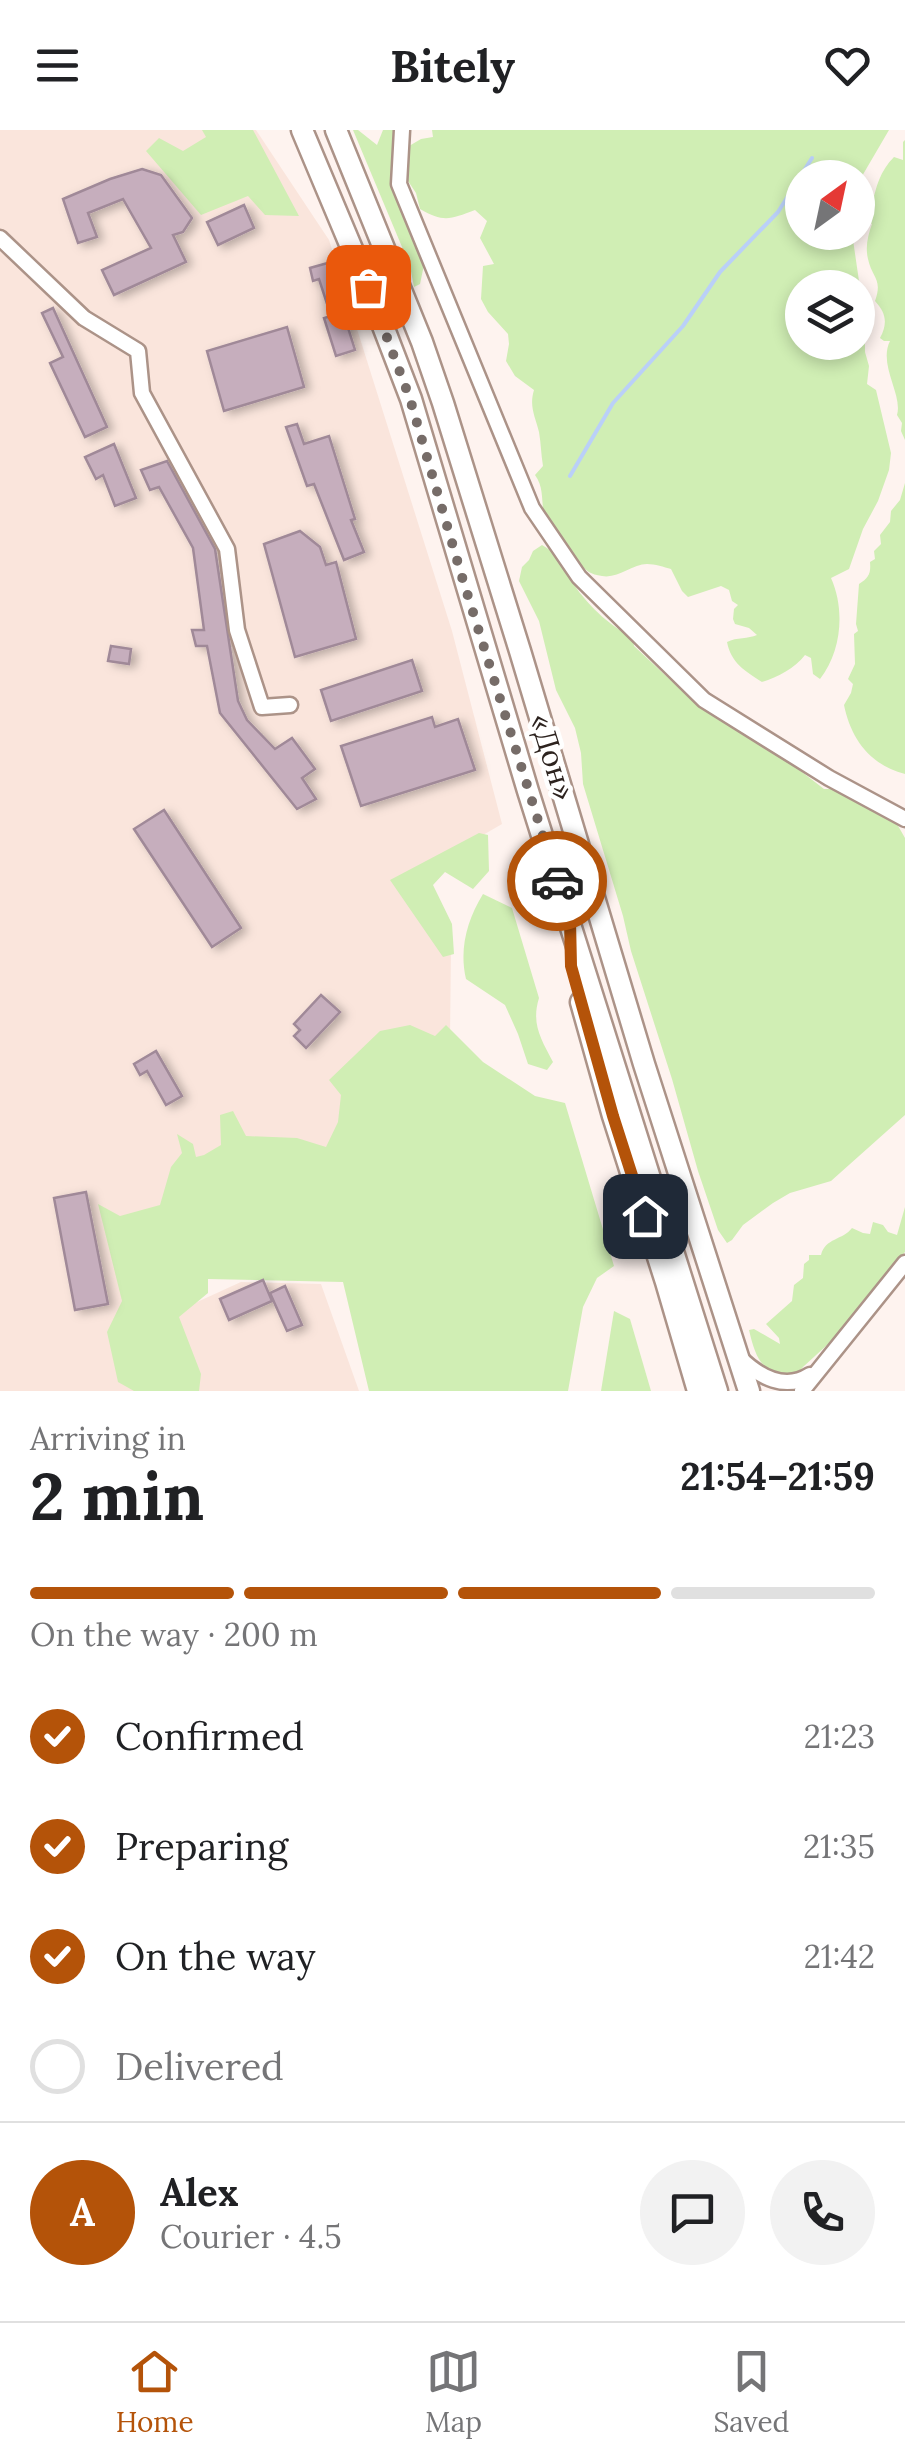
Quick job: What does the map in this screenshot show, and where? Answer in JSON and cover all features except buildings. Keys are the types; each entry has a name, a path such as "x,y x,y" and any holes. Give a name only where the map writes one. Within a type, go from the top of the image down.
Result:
{"highway":[{"path":"302,130 410,399 717,1391"},
{"name":"«Дон»","path":"336,130 443,403 748,1391"},
{"path":"570,921 571,966 698,1391"}],"street":[{"path":"402,130 399,184 532,508 578,577 704,700 828,778 905,820"},
{"path":"0,238 84,318 138,350 142,393 227,549 237,630 262,707 290,705"},
{"path":"802,1391 905,1263"},
{"path":"736,1354 761,1376 789,1384 803,1380 823,1366"}],"shaded area":[{"path":"0,130 256,130 329,240 452,631 502,824 407,879 451,946 450,1040 339,1165 258,1145 173,1313 241,1282 321,1284 359,1391 0,1391"}],"green space":[{"path":"202,130 253,130 299,216 265,215 248,196 201,215 146,151 159,138 183,151 206,137"},
{"path":"353,130 377,145 383,130 396,130 392,164 395,189 418,254 425,260 420,284 414,287 410,266"},
{"path":"432,130 889,130 871,160 785,160 785,250 854,250 857,270 785,270 785,360 867,360 867,384 876,390 891,453 878,501 849,569 831,578 838,603 839,630 833,656 820,679 813,674 811,658 805,655 786,672 762,682 740,666 727,642 757,635 735,624 734,609 738,605 732,601 729,590 721,586 688,597 671,569 650,564 608,576 589,572 551,527 535,475 543,466 532,406 534,390 515,376 506,361 508,334 481,299 483,266 494,264 480,238 487,221 475,210 448,218 420,209 416,193 402,172 404,149 433,137"},
{"path":"903,142 905,440 887,360 890,341 880,338 885,318 875,301 875,270 867,255 867,250 875,250 875,194 879,180 894,157 903,160"},
{"path":"905,483 905,774 882,764 864,749 844,705 853,684 848,679 855,664 859,584 869,575 874,551 881,544 880,535 890,522 891,511 900,500"},
{"path":"542,545 559,559 595,610 633,637 634,646 696,704 780,755 824,789 859,797 897,824 905,838 905,1115 831,1181 790,1193 773,1203 743,1225 727,1243 718,1230 698,1171 631,951 583,784 575,728 556,690 539,621 519,581 522,567"},
{"path":"479,833 488,835 489,871 473,889 445,872 433,885 452,924 454,954 443,957 390,880"},
{"path":"483,894 512,908 539,998 538,1031 553,1062 547,1070 528,1064 505,1005 466,979 466,935"},
{"path":"410,1025 435,1036 446,1025 483,1062 535,1096 565,1103 614,1266 597,1278 583,1307 568,1391 369,1391 343,1282 208,1279 208,1293 179,1317 201,1374 199,1391 134,1391 118,1382 107,1332 122,1301 98,1204 120,1216 160,1205 171,1167 182,1153 177,1134 193,1144 196,1157 204,1155 221,1145 220,1115 233,1111 246,1136 297,1138 326,1147 338,1122 341,1095 329,1080 380,1031"},
{"path":"905,1207 905,1252 838,1335 796,1376 768,1369 758,1358 749,1330 780,1344 766,1324 792,1301 794,1285 803,1278 809,1255 821,1255 826,1245 852,1228 870,1234 873,1222 897,1235"},
{"path":"614,1311 630,1319 651,1391 601,1391"}],"waterway":[{"path":"570,476 613,403 683,326 720,272 778,212 812,158"}],"way so far":[{"path":"368,287 410,399 557,881"}],"route":[{"path":"557,881 570,921 571,966 645,1216"}]}
